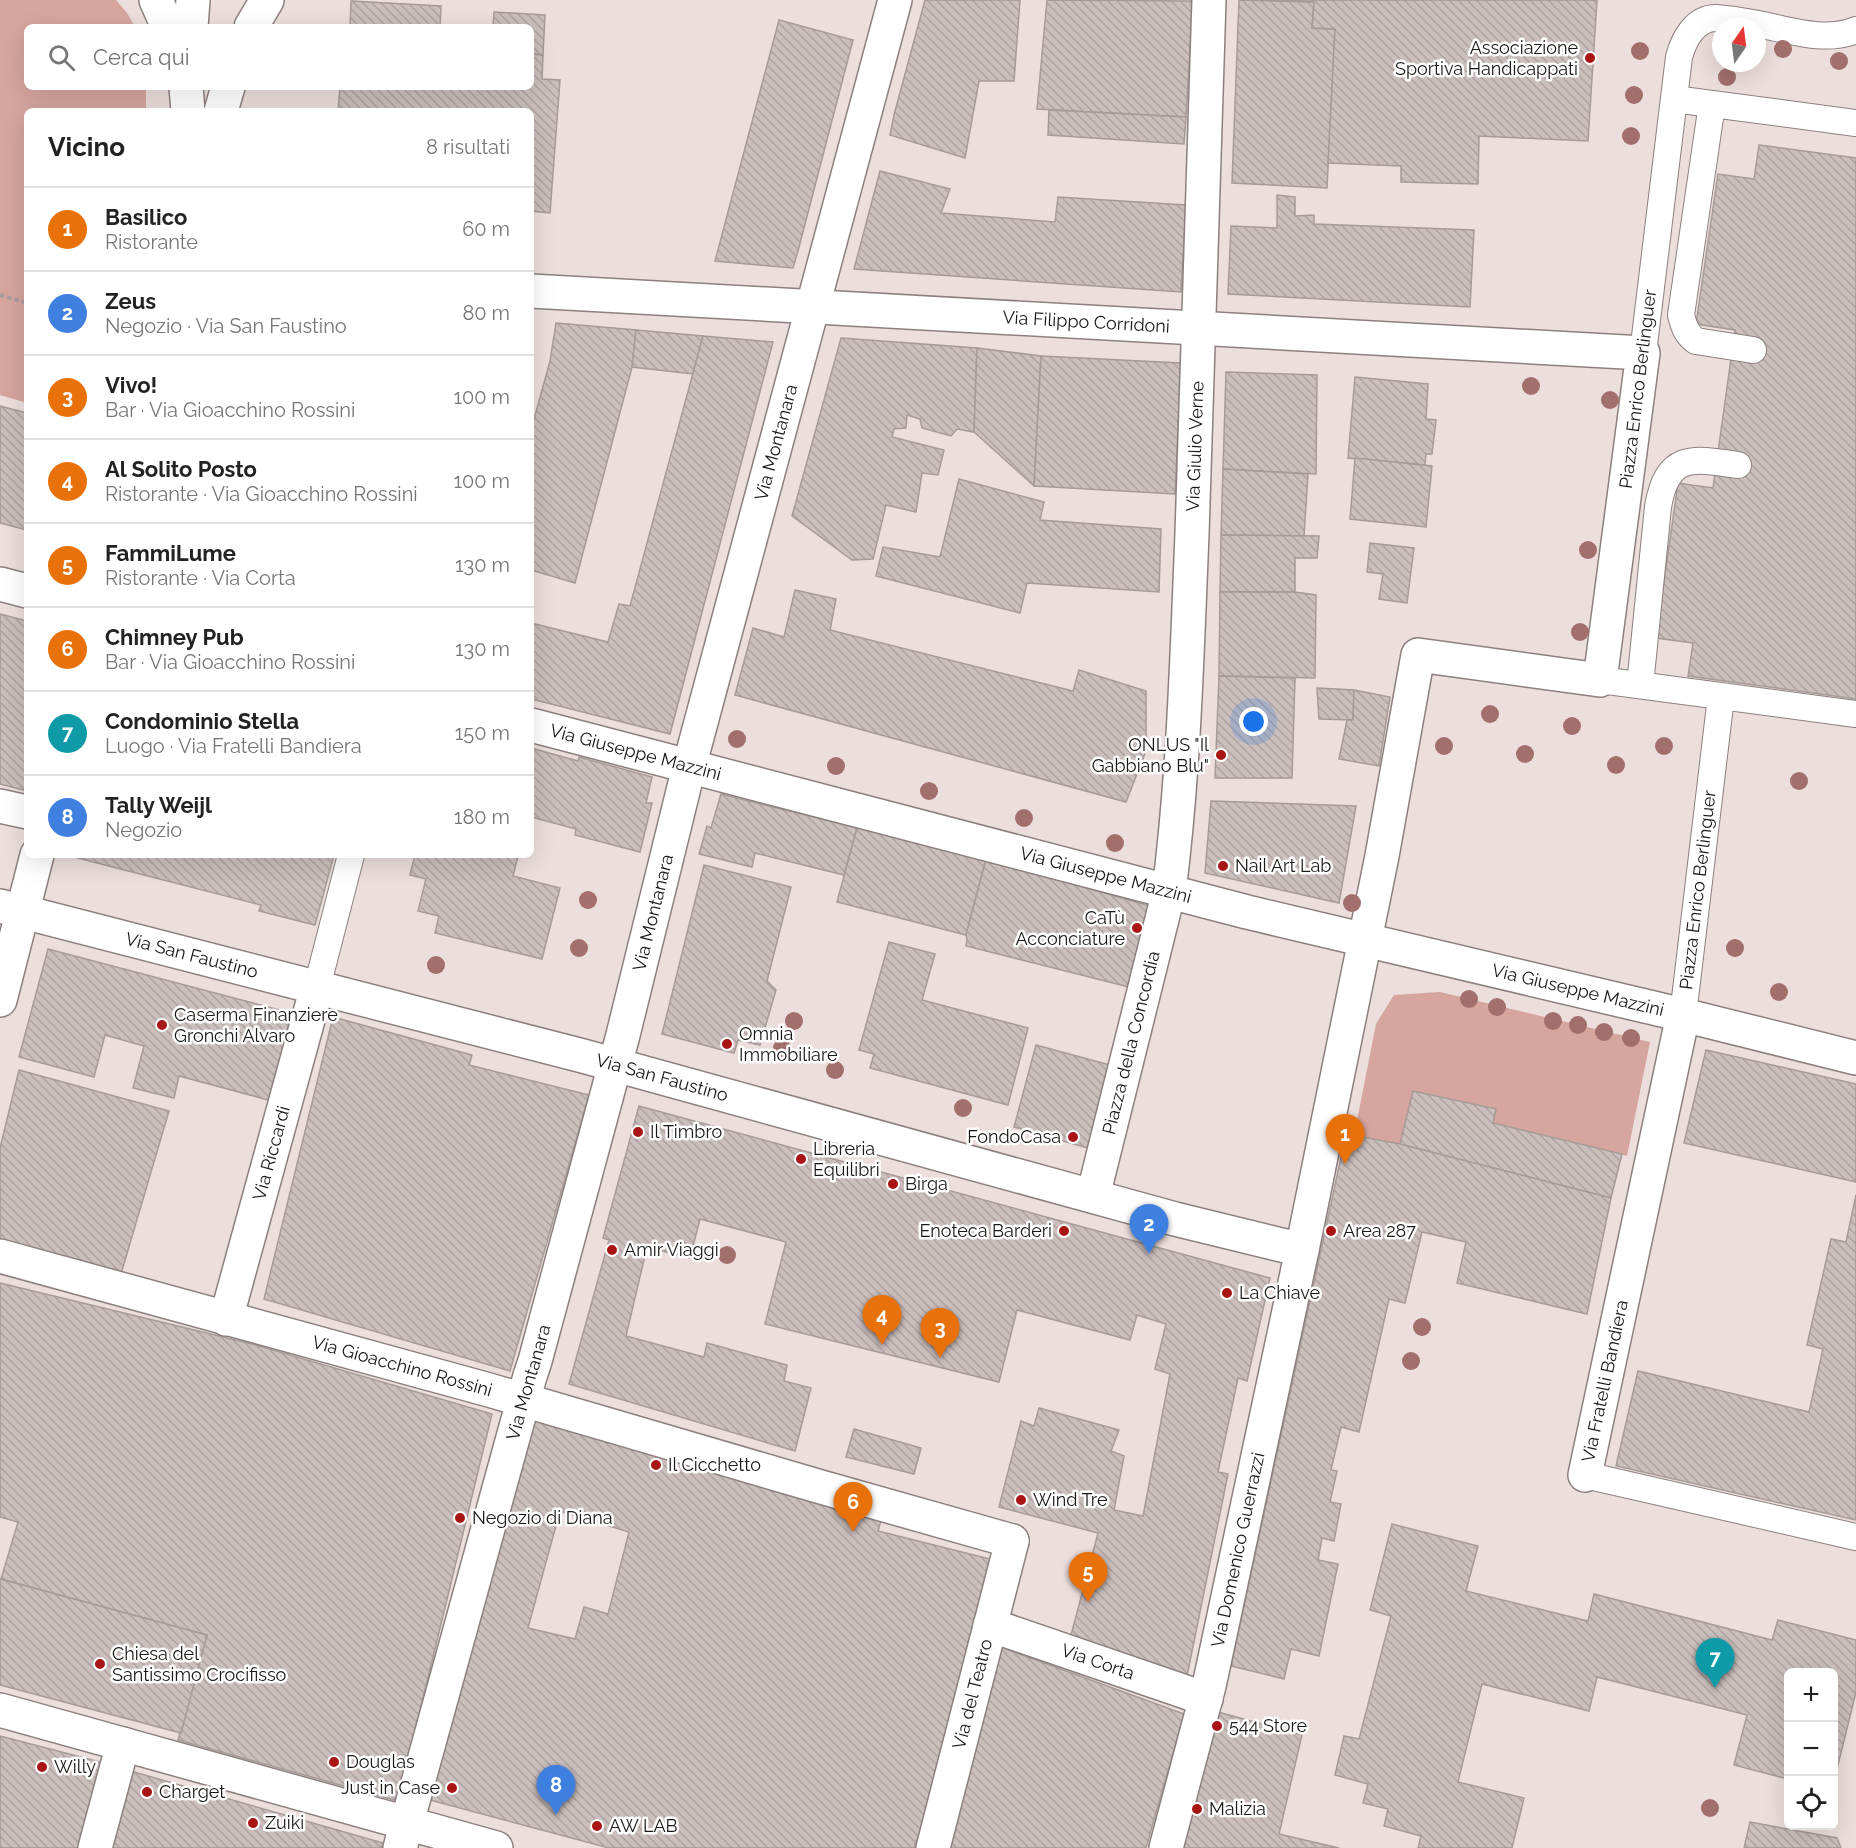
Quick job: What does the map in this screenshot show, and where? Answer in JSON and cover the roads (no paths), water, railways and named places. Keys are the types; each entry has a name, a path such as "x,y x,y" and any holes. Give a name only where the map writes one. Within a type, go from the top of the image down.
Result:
{"street":[{"path":"156,0 167,24"},
{"path":"191,24 193,0"},
{"path":"245,24 251,0"},
{"path":"253,24 267,0"},
{"name":"Via Montanara","path":"403,1836 615,1065 689,767 895,0"},
{"name":"Via Giulio Verne","path":"1169,891 1183,725 1200,329 1209,0"},
{"path":"186,90 188,108"},
{"path":"222,108 227,90"},
{"name":"Via Filippo Corridoni","path":"534,291 1643,353"},
{"name":"Piazza Enrico Berlinguer","path":"1600,680 1643,353"},
{"path":"0,584 24,590"},
{"path":"1302,1250 1397,780 1418,655 1600,680"},
{"name":"Via Giuseppe Mazzini","path":"534,726 1169,891 1364,940 1683,1015"},
{"path":"0,806 24,811"},
{"path":"0,1000 11,909 36,858"},
{"name":"Piazza della Concordia","path":"1093,1196 1169,891"},
{"name":"Via San Faustino","path":"11,909 615,1065 1175,1219 1302,1250"},
{"name":"Via Riccardi","path":"226,1318 317,987"},
{"name":"Piazza Enrico Berlinguer","path":"1683,1015 1856,1058"},
{"name":"Via Fratelli Bandiera","path":"1585,1475 1683,1015"},
{"name":"Via Domenico Guerrazzi","path":"1166,1848 1206,1699 1302,1250"},
{"name":"Via Gioacchino Rossini","path":"0,1256 523,1400 832,1491 1012,1541"},
{"name":"Via del Teatro","path":"933,1848 1012,1541"},
{"name":"Via Corta","path":"990,1625 1206,1699"},
{"path":"0,1710 123,1744 403,1836 496,1848"},
{"path":"95,1848 123,1744"}],"lane":[{"name":"Piazza Enrico Berlinguer","path":"1643,353 1679,57 1689,33 1698,24 1710,18 1735,20 1804,34 1846,34 1856,30"},
{"path":"1674,99 1856,123"},
{"path":"1712,104 1681,315 1685,330 1696,342 1753,350"},
{"path":"1640,685 1658,507 1664,482 1673,470 1691,460 1738,465"},
{"path":"1600,680 1856,714"},
{"name":"Piazza Enrico Berlinguer","path":"1683,1015 1721,697"},
{"path":"317,987 350,858"},
{"name":"Via Fratelli Bandiera","path":"1585,1475 1856,1537"}],"place":[{"name":"Associazione Sportiva Handicappati","path":"1590,58"},
{"name":"ONLUS \"Il Gabbiano Blu\"","path":"1221,755"},
{"name":"Nail Art Lab","path":"1223,866"},
{"name":"CaTù Acconciature","path":"1137,928"},
{"name":"Caserma Finanziere Gronchi Alvaro","path":"162,1025"},
{"name":"Omnia Immobiliare","path":"727,1044"},
{"name":"Il Timbro","path":"638,1132"},
{"name":"FondoCasa","path":"1073,1137"},
{"name":"Libreria Equilibri","path":"801,1159"},
{"name":"Basilico","path":"1345,1164"},
{"name":"Birga","path":"893,1184"},
{"name":"Enoteca Barderi","path":"1064,1231"},
{"name":"Area 287","path":"1331,1231"},
{"name":"Amir Viaggi","path":"612,1250"},
{"name":"Zeus","path":"1149,1254"},
{"name":"La Chiave","path":"1227,1293"},
{"name":"Al Solito Posto","path":"882,1345"},
{"name":"Vivo!","path":"940,1358"},
{"name":"Il Cicchetto","path":"656,1465"},
{"name":"Wind Tre","path":"1021,1500"},
{"name":"Negozio di Diana","path":"460,1518"},
{"name":"Chimney Pub","path":"853,1532"},
{"name":"FammiLume","path":"1088,1602"},
{"name":"Chiesa del Santissimo Crocifisso","path":"100,1664"},
{"name":"Condominio Stella","path":"1715,1688"},
{"name":"544 Store","path":"1217,1726"},
{"name":"Douglas","path":"334,1762"},
{"name":"Willy","path":"42,1767"},
{"name":"Just in Case","path":"452,1788"},
{"name":"Charget","path":"147,1792"},
{"name":"Malizia","path":"1197,1809"},
{"name":"Tally Weijl","path":"556,1815"},
{"name":"Zuiki","path":"253,1823"},
{"name":"AW LAB","path":"597,1826"}]}
